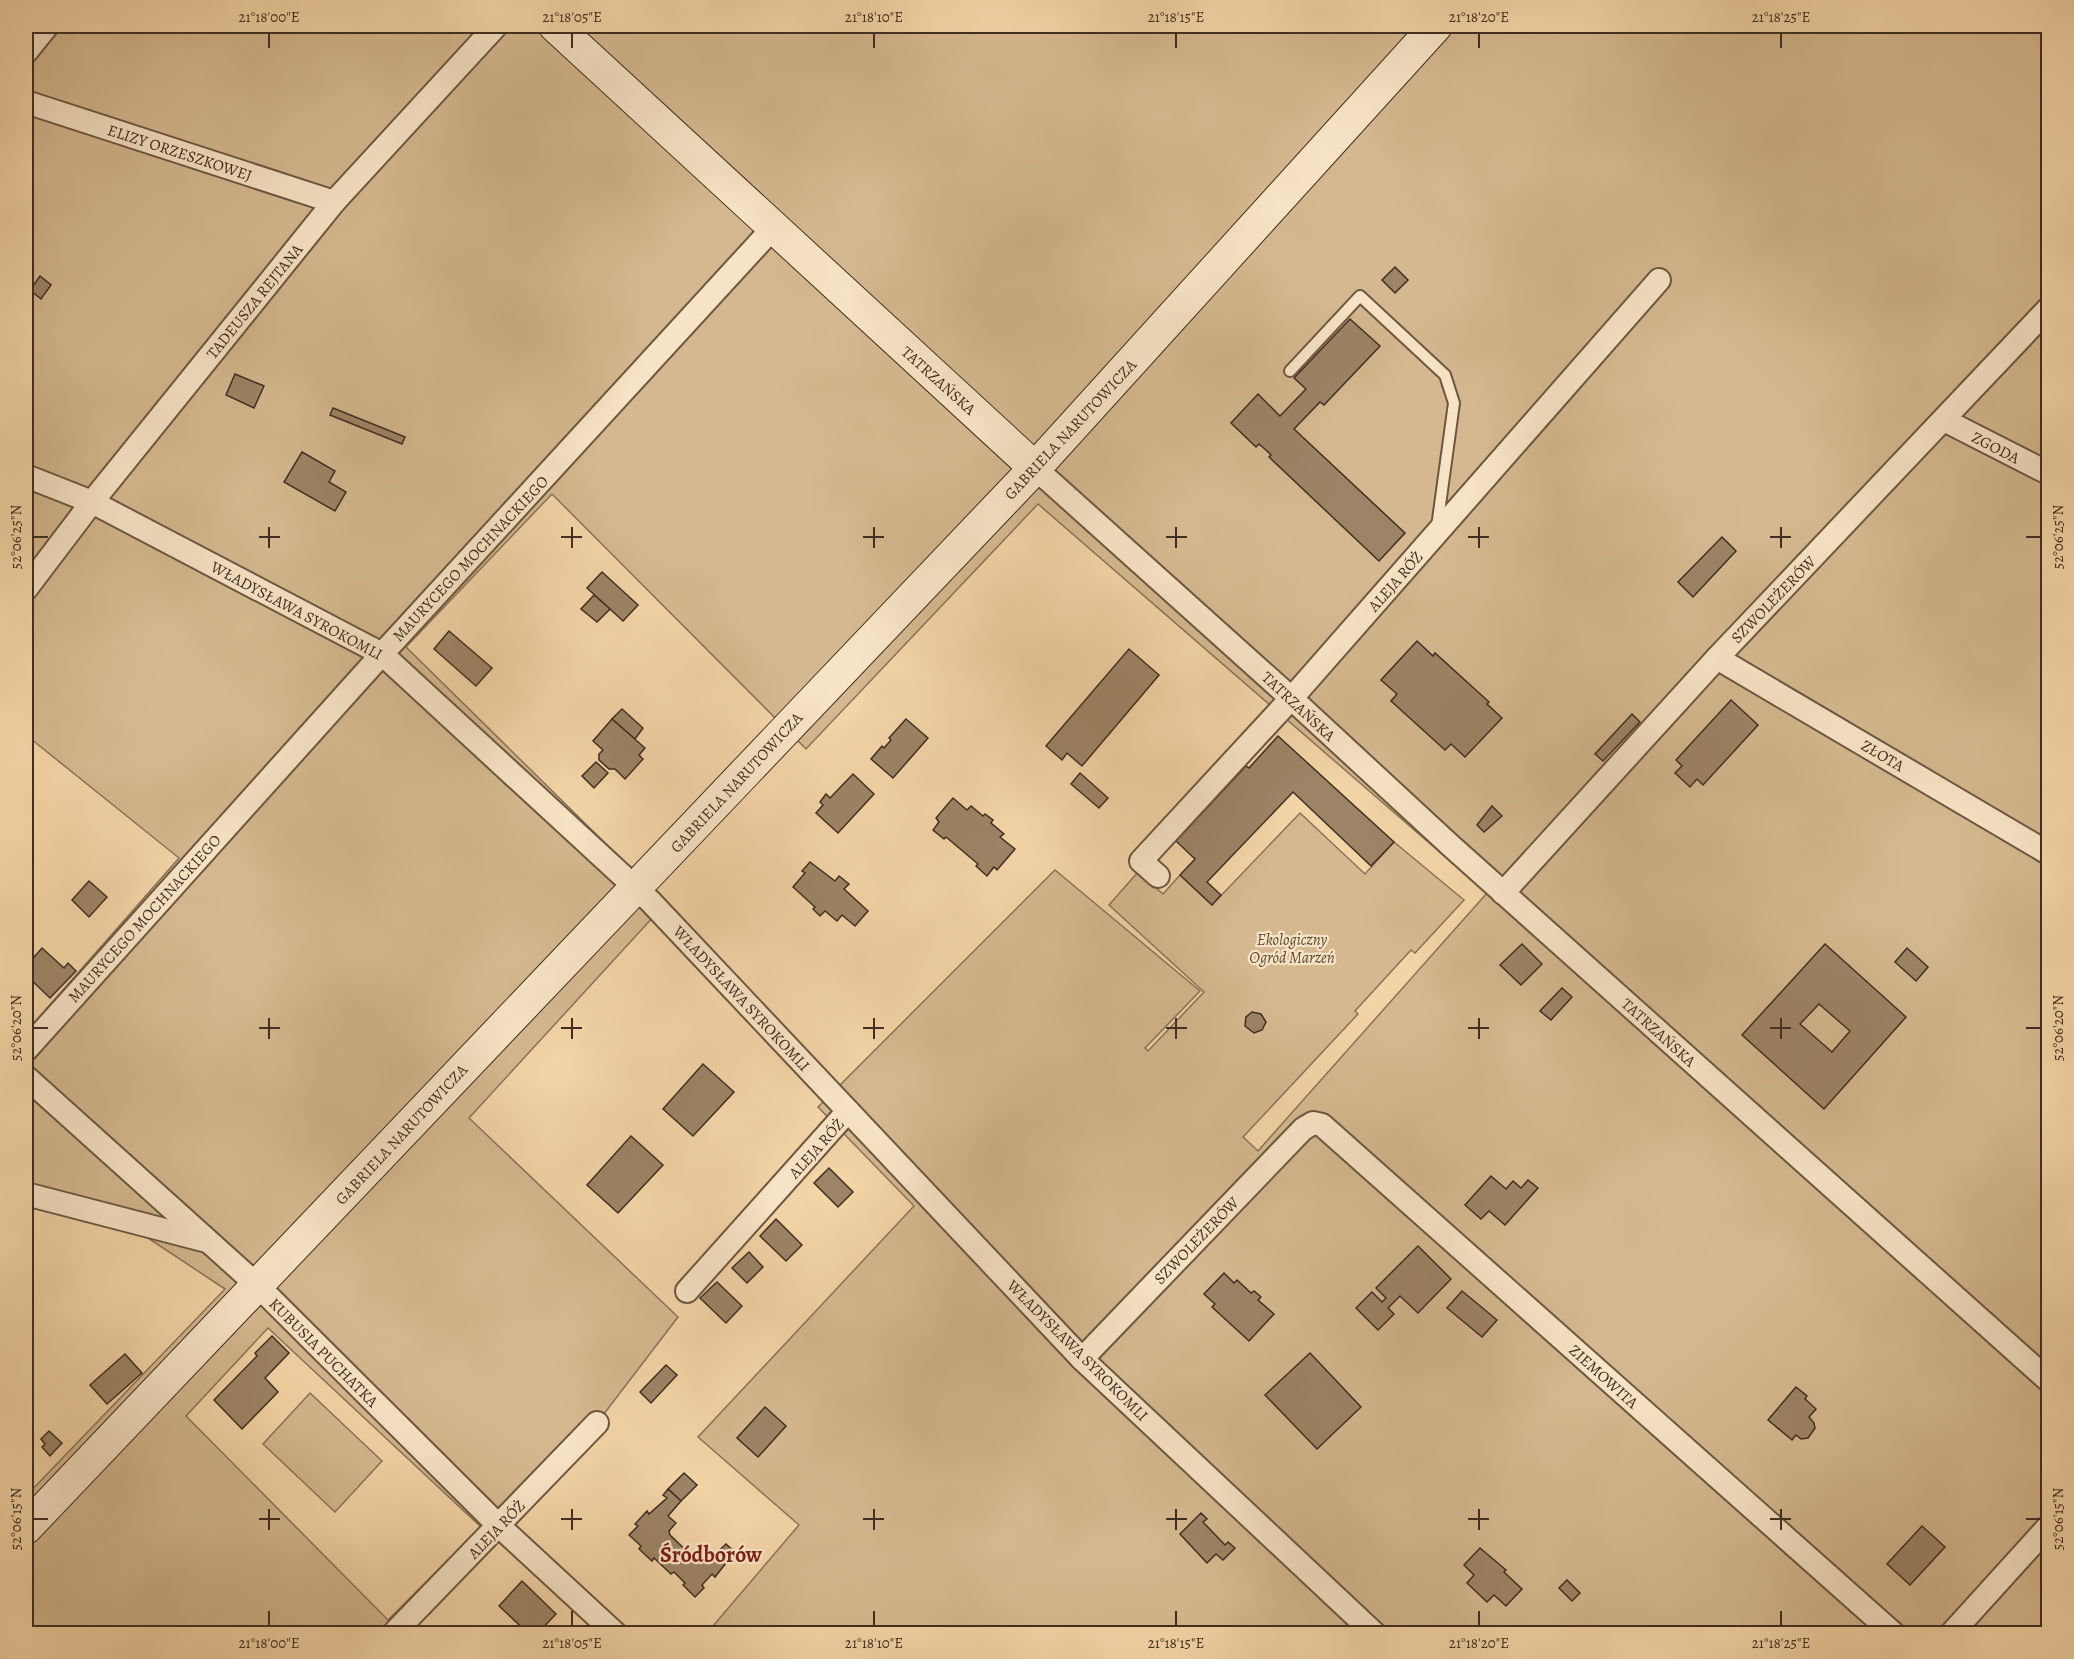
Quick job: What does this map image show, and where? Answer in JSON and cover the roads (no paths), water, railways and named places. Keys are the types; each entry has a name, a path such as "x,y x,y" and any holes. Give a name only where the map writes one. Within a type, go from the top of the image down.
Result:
{"street":[{"path":"26,52 47,26"},
{"name":"TADEUSZA REJTANA","path":"26,588 92,502 334,202 496,26"},
{"name":"TATRZAŃSKA","path":"555,26 1035,468 1292,698 1503,892 2049,1380"},
{"name":"GABRIELA NARUTOWICZA","path":"26,1528 1035,468 1436,26"},
{"name":"ELIZY ORZESZKOWEJ","path":"26,102 334,202"},
{"name":"MAURYCEGO MOCHNACKIEGO","path":"26,1050 382,654 773,228"},
{"name":"ALEJA RÓŻ","path":"1158,876 1141,861 1292,698 1659,280"},
{"name":"SZWOLEŻERÓW","path":"1503,892 1717,658 2049,309"},
{"name":"ZGODA","path":"1944,420 2049,473"},
{"name":"WŁADYSŁAWA SYROKOMLI","path":"26,476 92,502 382,654 636,887 1082,1359 1375,1634"},
{"name":"ZŁOTA","path":"1717,658 2049,853"},
{"name":"KUBUSIA PUCHATKA","path":"26,1077 257,1285 499,1526 616,1634"},
{"name":"ALEJA RÓŻ","path":"687,1291 848,1111"},
{"name":"SZWOLEŻERÓW","path":"1082,1359 1303,1129 1312,1123"},
{"name":"ZIEMOWITA","path":"1312,1123 1322,1125 1894,1634"},
{"path":"26,1194 211,1242"},
{"name":"ALEJA RÓŻ","path":"393,1634 597,1423"},
{"path":"1951,1634 2049,1527"}],"lane":[{"path":"1290,371 1360,296 1445,375 1454,403 1436,534"}],"district":[{"name":"Śródborów","path":"711,1554"}],"park label":[{"name":"Ekologiczny Ogród Marzeń","path":"1292,948"}]}
